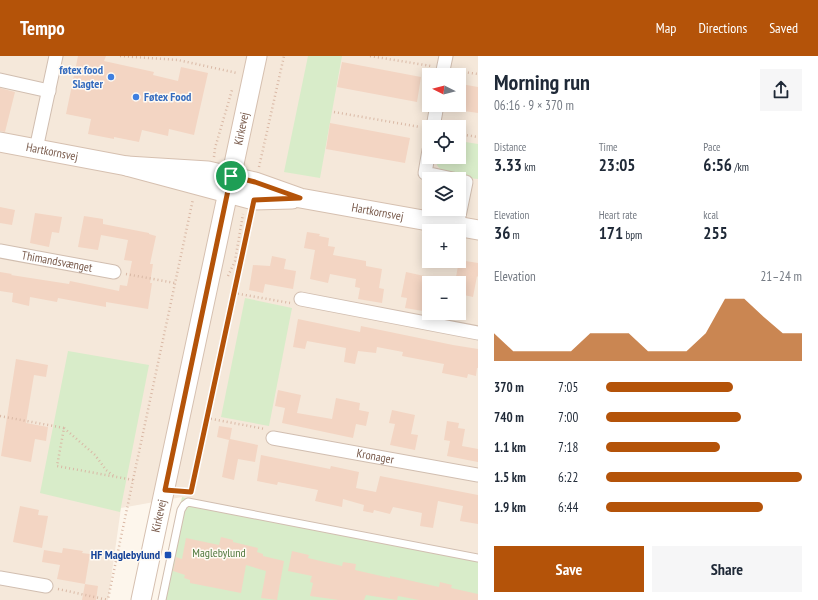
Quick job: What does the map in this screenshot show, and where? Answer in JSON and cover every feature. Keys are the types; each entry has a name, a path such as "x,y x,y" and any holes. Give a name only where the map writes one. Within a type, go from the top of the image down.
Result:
{"street":[{"path":"36,148 56,56"},
{"name":"Kirkevej","path":"141,600 257,56"},
{"path":"0,80 49,91"},
{"name":"Hartkornsvej","path":"0,142 127,166 196,185 230,185 255,191 446,224"},
{"name":"Hartkornsvej","path":"127,166 208,171 230,185"},
{"path":"458,224 468,182"},
{"name":"Hartkornsvej","path":"466,228 478,230"},
{"name":"Thimandsvænget","path":"0,251 114,272"},
{"path":"301,299 478,333"},
{"name":"Kronager","path":"273,438 478,475"},
{"path":"0,578 46,586"}],"lane":[{"path":"162,600 181,510 188,502 478,558"}],"path":[{"path":"120,56 178,60 237,73"},
{"path":"165,490 191,492 284,56"},
{"path":"370,56 444,67 478,74"},
{"path":"334,112 422,126"},
{"path":"466,135 478,137"},
{"path":"46,586 108,600 132,480 196,185"},
{"path":"114,272 175,283"},
{"path":"234,293 295,303 301,299"},
{"path":"0,416 64,428 95,455 106,470 116,477"},
{"path":"207,418 268,430 273,438"},
{"path":"64,428 57,466 132,480"}],"shaded area":[{"path":"0,56 478,56 478,561 182,497 121,508 108,600 0,600"}],"green space":[{"path":"308,56 342,56 320,178 284,172"},
{"path":"466,142 478,144 478,179 466,177 466,172 445,172 436,164 466,164"},
{"path":"245,298 292,308 269,426 221,417"},
{"path":"68,351 149,365 120,512 40,493"},
{"name":"Maglebylund","path":"182,497 478,561 478,600 160,600"}],"building":[{"name":"Føtex Food","path":"78,56 106,56 104,61 154,72 153,75 178,81 181,67 208,73 194,135 169,129 168,136 142,130 139,142 88,134 91,119 66,114"},
{"path":"342,62 421,77 417,102 337,87"},
{"path":"466,85 478,87 478,113 466,111"},
{"path":"0,88 15,92 5,132 0,131"},
{"path":"330,123 410,138 405,163 326,149"},
{"path":"0,207 15,210 12,225 0,223"},
{"path":"35,213 62,217 59,233 52,232 49,247 30,243"},
{"path":"84,216 103,219 103,224 149,233 156,236 150,264 153,264 148,309 106,302 106,307 58,298 57,302 30,297 29,306 12,302 13,293 0,291 0,272 69,284 70,281 119,291 120,285 127,286 132,261 124,260 128,240 101,235 98,250 78,247"},
{"path":"307,232 320,234 319,236 329,238 328,246 335,247 333,255 366,261 366,266 382,269 379,288 384,289 382,303 358,299 360,288 355,287 356,279 330,274 328,283 310,279 315,250 304,248"},
{"path":"272,256 286,259 284,269 296,271 293,289 265,284 263,293 249,290 253,265 270,266"},
{"path":"466,261 478,263 478,277 477,276 473,297 466,296 466,276 456,276 458,268 466,268"},
{"path":"406,272 424,276 422,276 422,311 405,308 407,298 401,297"},
{"path":"298,319 360,332 361,326 478,349 478,368 476,376 468,374 467,378 442,373 444,364 402,356 403,352 377,347 376,353 358,351 355,364 344,362 346,348 307,341 305,349 293,347"},
{"path":"16,359 48,365 46,377 34,375 26,423 48,427 46,441 35,439 31,462 1,456"},
{"path":"278,390 301,395 297,413 332,419 336,398 360,403 359,410 369,412 366,426 356,424 353,438 282,423 285,408 275,406"},
{"path":"392,410 415,415 411,434 418,435 415,450 390,445 395,424 389,423"},
{"path":"447,421 459,423 458,428 465,429 462,446 478,449 478,462 447,456 450,441 444,440"},
{"path":"219,426 232,428 230,439 258,445 255,462 238,459 234,480 222,477 229,440 217,437"},
{"path":"261,455 330,469 331,466 359,472 356,488 376,492 380,476 478,495 478,524 460,521 463,506 438,501 433,528 420,526 422,513 393,507 390,514 374,510 373,513 363,511 364,505 343,499 342,507 315,501 318,490 278,482 277,485 257,481"},
{"path":"20,506 39,510 38,515 48,516 42,548 13,542"},
{"path":"221,537 233,540 233,542 258,548 257,552 263,554 263,556 284,561 277,600 261,598 266,571 246,565 241,593 190,583 190,580 184,578 185,575 173,571 176,557 182,559 186,538 219,545"},
{"path":"63,548 83,551 82,553 90,554 85,584 57,579 60,565 42,562 44,550 62,553"},
{"path":"292,551 309,555 308,558 342,566 343,562 356,564 355,570 390,578 390,576 439,587 440,582 452,585 451,588 478,594 478,600 419,600 398,596 397,600 366,595 364,600 339,600 310,596 313,583 310,582 312,576 288,571"},
{"path":"85,584 98,586 96,600 82,600"}],"place":[{"name":"føtex food Slagter","path":"111,77"},
{"name":"Føtex Food","path":"136,97"},
{"name":"HF Maglebylund","path":"168,555"}],"route":[{"path":"231,176 255,182 300,198 254,200 191,492 165,490 228,193 231,176"}]}
